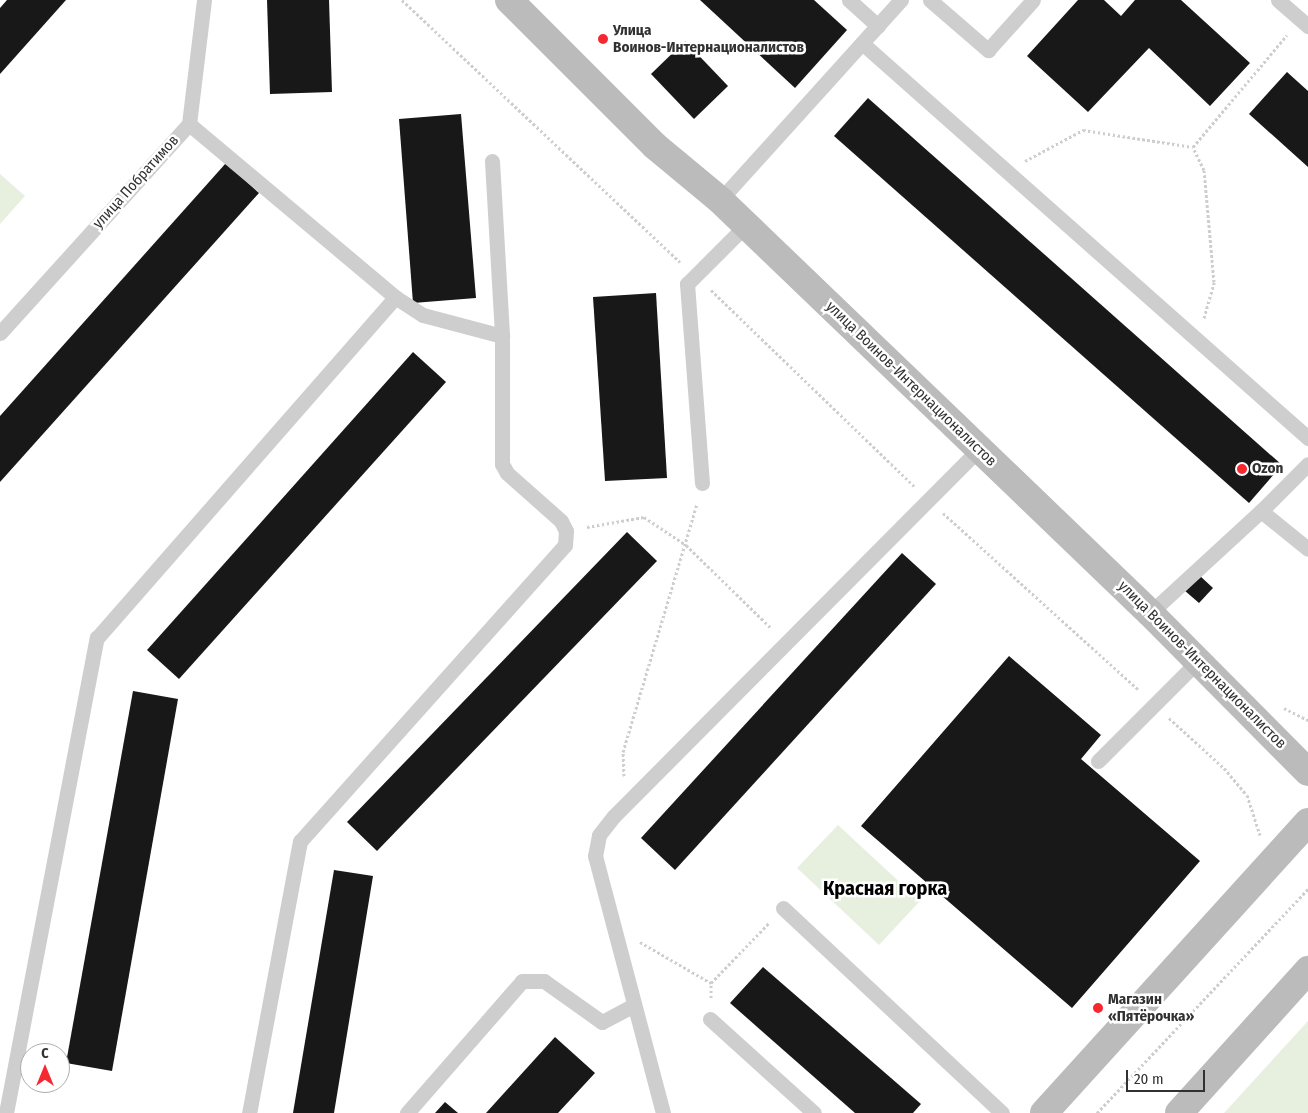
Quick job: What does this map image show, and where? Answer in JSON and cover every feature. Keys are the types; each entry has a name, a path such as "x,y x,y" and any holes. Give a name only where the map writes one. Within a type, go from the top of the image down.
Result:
{"main road":[{"name":"улица Воинов-Интернационалистов","path":"509,0 655,146 720,200 1150,613 1308,772"},
{"path":"1044,1113 1308,822"},
{"path":"1179,1113 1308,970"}],"lane":[{"name":"улица Побратимов","path":"0,334 189,124 204,0"},
{"path":"849,0 878,26"},
{"path":"720,200 901,0"},
{"path":"930,0 988,50 1033,0"},
{"path":"1278,0 1304,23"},
{"path":"862,44 1308,438"},
{"path":"189,124 395,297 423,315 502,336"},
{"path":"250,1113 300,841 565,544 566,531 561,521 507,473 502,464 502,336 492,160"},
{"path":"702,483 687,284 746,225"},
{"path":"6,1113 97,638 395,297"},
{"path":"663,1113 595,856 599,836 626,804 979,449"},
{"path":"1150,613 1262,511 1308,464"},
{"path":"1262,511 1308,549"},
{"path":"1098,761 1198,661"},
{"path":"783,908 1002,1113"},
{"path":"407,1113 522,981 544,981 602,1022 634,1004"},
{"path":"710,1019 814,1113"}],"path":[{"path":"402,0 695,276 928,500 1224,768"},
{"path":"1193,147 1304,23"},
{"path":"1007,172 1083,130 1193,147"},
{"path":"1193,147 1204,170 1214,282 1198,340"},
{"path":"626,804 623,752 686,545 702,483"},
{"path":"566,531 644,517 686,545 787,642"},
{"path":"1284,708 1308,720"},
{"path":"1097,1113 1308,889"},
{"path":"710,1019 711,983 783,908"},
{"path":"614,928 711,983"}],"green space":[{"path":"0,174 25,196 0,224"},
{"path":"838,825 920,901 879,945 797,868"},
{"path":"1308,1021 1308,1113 1224,1113"}],"building":[{"path":"7,0 66,0 0,74 0,8"},
{"path":"267,0 329,0 332,92 270,94"},
{"path":"700,0 814,0 847,30 795,88"},
{"path":"1078,0 1104,0 1121,16 1135,0 1181,0 1250,63 1210,106 1149,48 1088,112 1027,56"},
{"path":"685,41 728,86 694,119 651,74"},
{"path":"1287,72 1308,91 1308,167 1249,114"},
{"path":"868,98 1282,465 1249,503 834,136"},
{"path":"461,114 476,298 413,303 399,119"},
{"path":"226,163 259,193 0,482 0,416"},
{"path":"656,293 667,478 605,481 593,297"},
{"path":"413,352 446,382 179,679 147,650"},
{"path":"627,532 657,561 377,851 347,822"},
{"path":"902,553 936,584 675,870 641,838"},
{"path":"1199,575 1213,588 1199,603 1184,590"},
{"path":"1009,656 1101,735 1081,759 1200,861 1072,1008 861,826"},
{"path":"133,691 178,699 112,1071 70,1064 70,1043"},
{"path":"334,870 373,876 334,1113 293,1113"},
{"path":"763,967 921,1104 913,1113 855,1113 730,1003"},
{"path":"555,1037 595,1073 558,1113 486,1113"},
{"path":"445,1102 458,1113 435,1113"}],"place":[{"name":"Улица Воинов-Интернационалистов","path":"603,39"},
{"name":"Ozon","path":"1242,469"},
{"name":"Магазин «Пятёрочка»","path":"1098,1008"}],"district":[{"name":"Красная горка","path":"885,888"}]}
